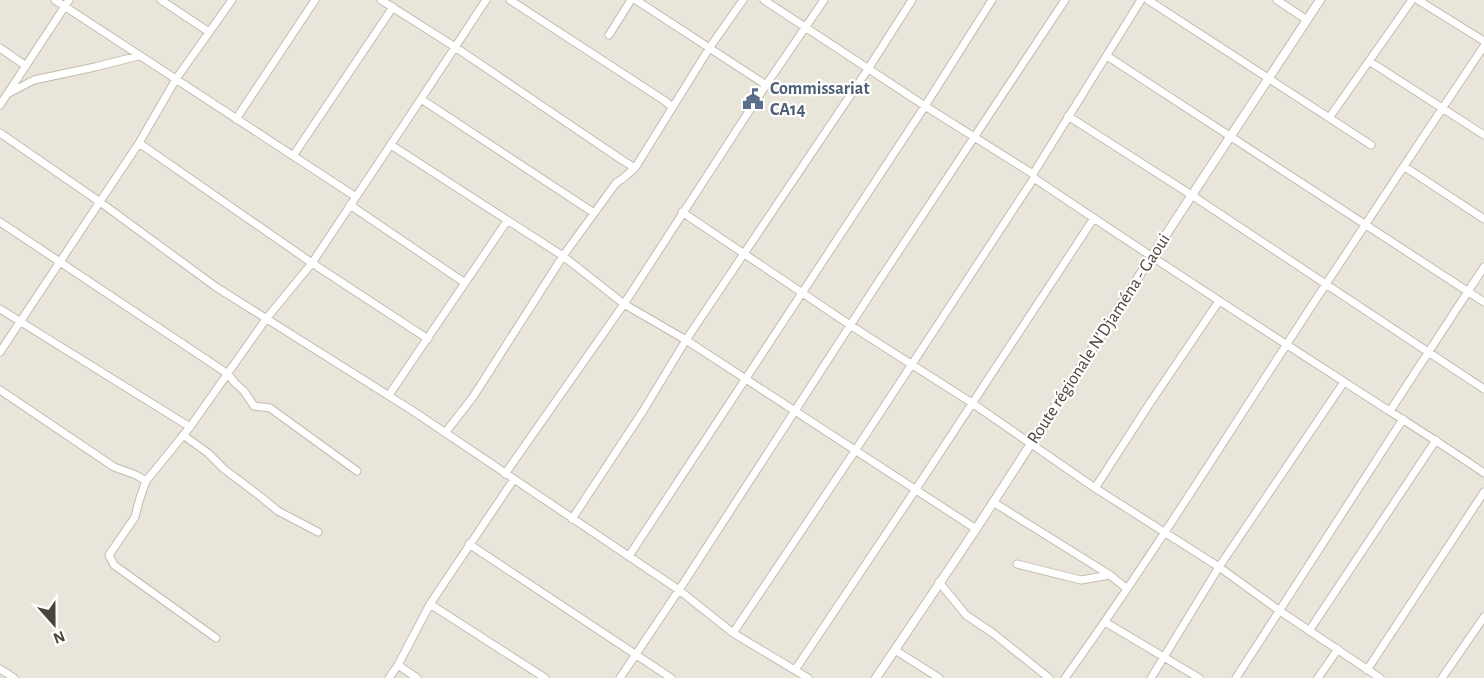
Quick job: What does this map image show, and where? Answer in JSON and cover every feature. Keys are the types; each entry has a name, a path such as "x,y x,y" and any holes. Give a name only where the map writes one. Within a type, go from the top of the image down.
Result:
{"street":[{"path":"54,0 356,196"},
{"path":"0,105 69,0"},
{"path":"161,0 209,32"},
{"path":"0,352 139,143 176,80 232,0"},
{"path":"236,119 315,0"},
{"path":"381,0 635,168"},
{"path":"216,638 114,565 110,555 135,517 146,481 190,427 266,319 312,263 486,0"},
{"path":"510,0 672,107"},
{"path":"609,35 631,0"},
{"path":"636,0 766,85"},
{"path":"444,433 473,397 563,256 616,183 635,168 742,0"},
{"path":"764,0 1484,473"},
{"path":"505,474 624,304 682,212 824,0"},
{"path":"572,519 643,411 686,340 912,0"},
{"path":"629,556 925,106 992,0"},
{"path":"620,678 1065,0"},
{"path":"733,633 912,364 1033,176 1141,0"},
{"path":"1148,0 1371,145"},
{"path":"1277,0 1307,20"},
{"name":"Route régionale N'Djaména - Gaoui","path":"876,678 976,529 1320,0"},
{"path":"1329,118 1412,0"},
{"path":"1418,0 1484,40"},
{"path":"293,156 393,7"},
{"path":"1065,678 1105,622 1484,46"},
{"path":"0,48 26,66"},
{"path":"7,94 34,80 138,56"},
{"path":"1107,56 1484,302"},
{"path":"1369,61 1484,135"},
{"path":"421,99 594,213"},
{"path":"1068,116 1484,389"},
{"path":"0,134 100,202 188,268 389,395 679,590 733,633 808,678"},
{"path":"139,143 312,263 428,339"},
{"path":"391,145 563,256 624,304 686,340 976,529"},
{"path":"1405,167 1484,219"},
{"path":"350,205 465,283"},
{"path":"682,212 850,325 972,403 1095,488 1219,567 1380,678"},
{"path":"795,670 1094,218"},
{"path":"389,395 507,221"},
{"path":"0,222 228,374 254,406 270,408 357,471"},
{"path":"1390,411 1484,267"},
{"path":"1095,488 1219,301"},
{"path":"0,309 190,427"},
{"path":"1150,678 1219,567 1344,382"},
{"path":"0,390 114,467 146,481"},
{"path":"1236,678 1403,419"},
{"path":"183,435 278,511 318,532"},
{"path":"1309,631 1436,440"},
{"path":"389,678 430,604 514,479"},
{"path":"1367,670 1484,492"},
{"path":"993,502 1110,575 1126,588"},
{"path":"469,544 671,678"},
{"path":"1017,564 1081,580 1110,575"},
{"path":"939,582 966,615 1049,678"},
{"path":"430,604 545,678"},
{"path":"1442,678 1484,617"},
{"path":"1105,622 1199,678"},
{"path":"1318,678 1338,649"},
{"path":"895,650 939,678"},
{"path":"398,665 417,678"},
{"path":"0,669 14,678"}],"shaded area":[{"path":"0,0 1484,0 1484,678 0,678"}],"place":[{"name":"Commissariat CA14","path":"753,99"}]}
